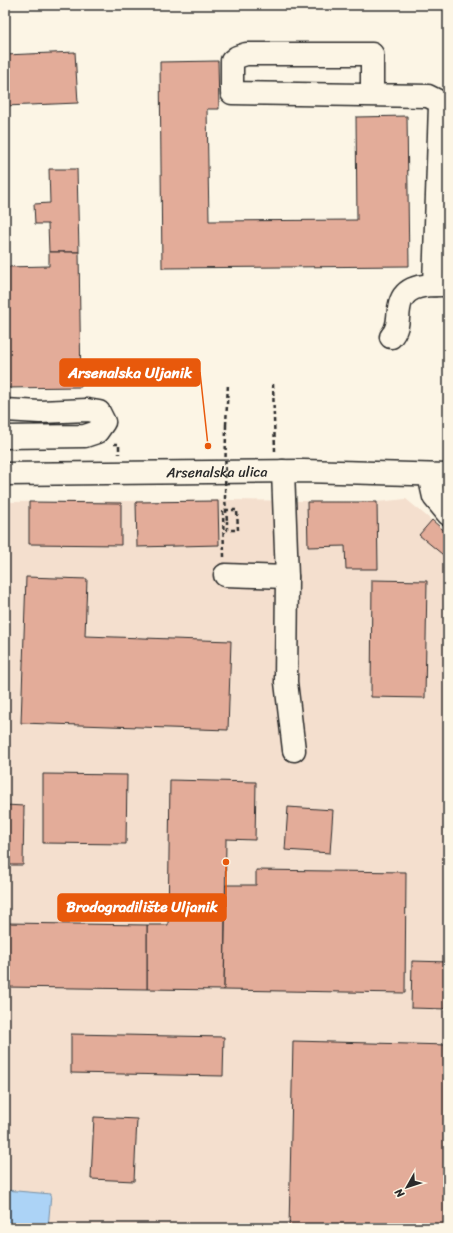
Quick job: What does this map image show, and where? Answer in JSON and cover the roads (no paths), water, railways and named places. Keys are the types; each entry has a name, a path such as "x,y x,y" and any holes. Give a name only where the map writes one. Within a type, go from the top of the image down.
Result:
{"main road":[{"path":"372,95 372,54 246,54 237,57 232,61 232,93 428,96 436,100 440,106 441,285 415,287 401,301 396,331 391,337"},
{"path":"5,410 40,412 87,410 98,412 104,422 97,432 85,436 5,437"},
{"path":"279,461 287,577 286,682 294,750"},
{"name":"Arsenalska ulica","path":"5,474 279,461 438,475"},
{"path":"438,475 434,497 448,514"},
{"path":"225,575 287,577"}],"water":[{"path":"5,1190 51,1194 48,1228 5,1228"}],"place":[{"name":"Arsenalska Uljanik","path":"208,446"},
{"name":"Brodogradilište Uljanik","path":"226,862"}]}
